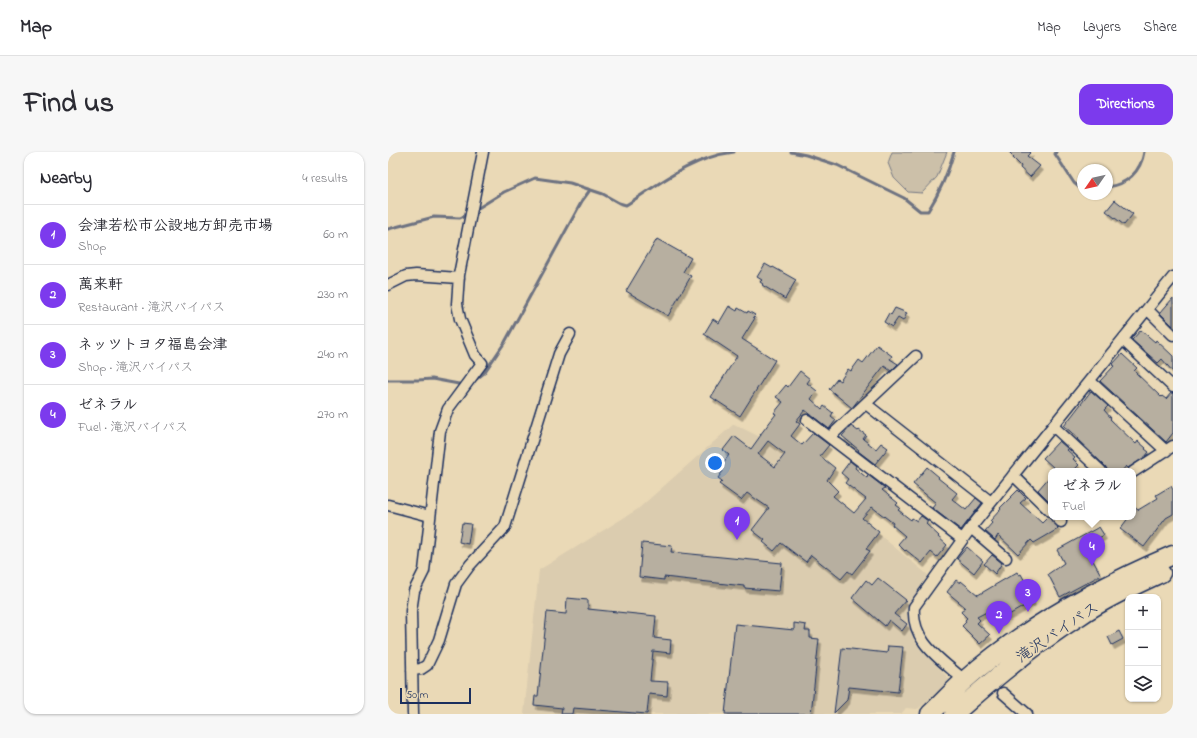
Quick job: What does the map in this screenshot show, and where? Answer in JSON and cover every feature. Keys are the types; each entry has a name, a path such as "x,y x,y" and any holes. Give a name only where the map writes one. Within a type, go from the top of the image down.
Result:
{"highway":[{"name":"滝沢バイパス","path":"930,714 964,680 993,657 1058,611 1130,573 1173,555"},
{"name":"滝沢バイパス","path":"954,714 996,676 1079,616 1131,587 1173,568"}],"street":[{"path":"413,714 411,611 414,591 424,571 440,431 448,409 482,363 475,355 460,319 457,304 459,278 483,152"},
{"path":"388,285 406,276 416,275 459,278"},
{"path":"964,680 924,643 917,631 913,616 914,607 962,539 991,502 1173,278"},
{"path":"1148,310 1173,335"},
{"path":"412,670 421,669 427,665 439,640 456,584 470,565 505,527 559,354 570,334"},
{"path":"1123,340 1173,387"},
{"path":"830,437 916,356"},
{"path":"1090,381 1170,449 1136,470"},
{"path":"866,404 991,502"},
{"path":"807,420 962,539"},
{"path":"1053,426 1098,468"},
{"path":"1013,475 1048,509"},
{"path":"388,505 430,516"},
{"path":"971,528 1006,558"},
{"path":"1003,693 1027,714"}],"shaded area":[{"path":"892,152 947,152 937,177 922,193 908,192 894,178 888,163"},
{"path":"734,424 764,439 928,575 907,608 908,624 916,643 951,681 919,708 906,708 901,714 524,714 539,570 638,509"}],"building":[{"path":"1009,152 1031,152 1027,156 1040,166 1030,177 1020,168 1021,166"},
{"path":"1115,200 1133,214 1124,225 1106,211"},
{"path":"657,239 691,258 683,272 691,276 668,316 626,291"},
{"path":"765,264 796,280 785,299 762,285 763,284 760,282 762,280 757,277"},
{"path":"1173,298 1173,326 1160,313"},
{"path":"729,306 737,311 738,308 755,315 753,317 755,318 742,339 775,360 740,416 711,397 737,356 704,334 713,319 719,323"},
{"path":"895,308 907,313 903,321 898,318 892,327 884,322 889,313 891,315"},
{"path":"1141,330 1155,342 1156,340 1173,356 1173,372 1162,359 1158,363 1132,340"},
{"path":"877,345 892,356 890,359 898,364 891,371 884,366 852,408 829,389 837,379 840,381 848,369 851,371 859,360 863,363"},
{"path":"1122,354 1137,368 1134,371 1161,397 1162,396 1166,399 1171,393 1173,393 1173,433 1166,442 1100,381 1114,366 1112,365"},
{"path":"800,371 810,379 807,383 817,391 811,399 822,409 824,406 833,413 831,416 836,420 829,429 805,410 796,421 800,424 791,436 802,445 813,433 829,445 820,456 835,468 827,480 838,491 833,496 854,513 866,499 845,483 848,479 841,473 850,461 856,466 855,468 867,478 868,475 885,488 882,490 898,503 896,505 900,508 898,510 911,520 912,518 917,521 921,516 928,521 926,524 947,545 937,557 931,552 922,563 906,550 905,551 898,544 905,536 892,525 893,523 872,507 862,518 879,532 866,549 870,551 852,574 848,571 841,579 811,555 806,562 781,543 774,551 763,542 765,540 752,530 769,508 747,493 741,500 719,484 722,481 718,478 723,471 719,468 729,455 723,450 734,436 751,449 776,414 774,413 783,402 776,397 786,385 788,387","holes":["768,441 785,454 775,467 758,454"]},
{"path":"1091,391 1108,406 1104,410 1111,418 1110,419 1136,444 1138,441 1149,452 1145,457 1128,468 1126,466 1124,468 1106,468 1077,439 1078,438 1064,426"},
{"path":"851,426 866,435 863,439 876,449 881,443 888,448 875,464 842,436"},
{"path":"1059,441 1075,457 1073,459 1079,465 1076,468 1054,468 1043,458"},
{"path":"927,467 957,493 952,499 966,510 976,498 982,503 961,530 932,508 936,503 913,484"},
{"path":"1048,478 1048,500 1038,490"},
{"path":"1171,486 1173,490 1173,514 1166,518 1144,547 1120,529 1127,520 1136,520 1136,508 1138,510 1158,498 1156,495"},
{"path":"1018,490 1026,498 1020,503 1042,523 1048,517 1048,520 1052,520 1058,529 1034,543 1031,540 1018,554 998,535 995,540 985,531 992,523 990,521 1001,509 1000,508"},
{"path":"462,523 471,524 468,544 459,542"},
{"path":"1099,527 1104,535 1085,546 1101,575 1060,597 1048,574 1064,563 1057,550"},
{"path":"642,543 672,546 671,552 782,563 779,591 744,588 744,586 664,577 664,580 639,577"},
{"path":"967,547 983,561 974,573 957,559"},
{"path":"992,555 1002,563 995,574 984,564"},
{"path":"1017,572 1019,575 1021,574 1033,596 1031,597 1033,601 1007,616 1000,605 977,617 980,620 977,623 990,635 980,644 962,626 966,622 965,620 967,618 961,612 965,607 947,592 956,580 960,583 961,581 978,595"},
{"path":"878,578 906,600 894,614 907,624 902,631 889,620 885,626 852,598 866,580 872,585"},
{"path":"567,598 588,600 588,609 656,616 654,638 671,640 670,653 653,651 650,681 668,682 667,696 649,694 647,714 573,708 572,714 561,714 562,708 534,705 535,696 538,696 547,612 566,614"},
{"path":"794,623 806,625 805,631 810,631 810,638 819,639 811,714 725,714 735,624 794,630"},
{"path":"1119,631 1123,639 1112,645 1108,637"},
{"path":"888,646 903,647 898,692 849,687 847,700 834,713 842,648 887,653"}],"waterway":[{"path":"475,210 504,192 535,178 570,183 603,194 619,203 626,205 664,180 691,165 705,159 734,152"},
{"path":"791,152 837,165 904,198 920,211 928,211 943,182 954,152"},
{"path":"1056,152 1055,154 1077,186"},
{"path":"1113,186 1132,176 1140,165 1144,152"},
{"path":"474,381 484,373 505,342 582,201 590,190"},
{"path":"388,229 434,217 460,218 468,214"},
{"path":"388,380 432,379 464,385"}],"place":[{"name":"会津若松市公設地方卸売市場","path":"737,540"},
{"name":"ゼネラル","path":"1092,566"},
{"name":"ネッツトヨタ福島会津","path":"1028,612"},
{"name":"萬来軒","path":"999,634"}]}
